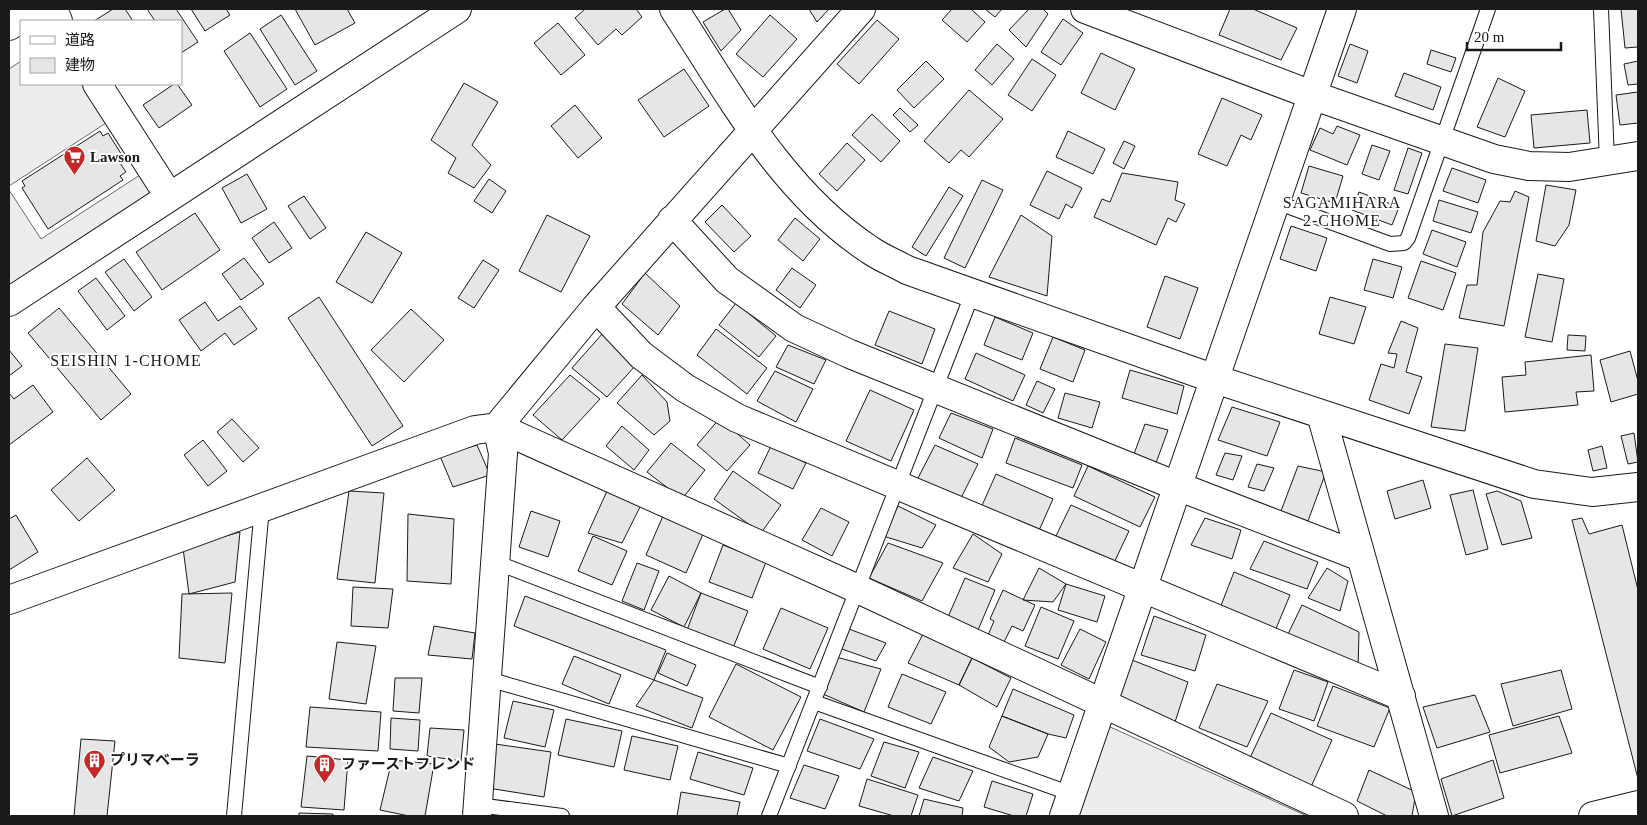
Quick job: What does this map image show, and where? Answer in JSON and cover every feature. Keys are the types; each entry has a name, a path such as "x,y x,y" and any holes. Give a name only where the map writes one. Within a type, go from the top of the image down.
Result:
{"street":[{"path":"9,26 35,9"},
{"path":"9,302 457,9"},
{"path":"674,9 775,161 807,196 870,251 908,270 1214,378 1534,484 1592,492 1638,487"},
{"path":"497,427 596,307 861,9"},
{"path":"1085,9 1312,95 1494,159 1529,166 1568,167 1638,156"},
{"path":"1068,805 1342,9"},
{"path":"98,85 170,196"},
{"path":"672,220 727,280 794,328 850,354 1177,486 1361,557"},
{"path":"596,307 641,355 685,388 737,418 899,484 1401,696"},
{"path":"1321,414 1434,816"},
{"path":"478,810 503,453 497,427"},
{"path":"9,600 475,430 497,427 858,589 1344,816"},
{"path":"1593,816 1638,805"}],"lane":[{"path":"1276,202 1390,244 1404,243 1408,238 1443,142 1488,9"},
{"path":"1602,9 1607,162"},
{"path":"769,816 973,292"},
{"path":"234,816 262,507"},
{"path":"495,562 820,687"},
{"path":"488,679 789,766"},
{"path":"814,702 1068,805"},
{"path":"478,810 562,816"}],"shaded area":[{"path":"20,62 20,85 82,85 106,123 9,186 9,69"},
{"path":"140,175 150,189 147,202 9,291 9,190 41,239"},
{"path":"1108,726 1307,816 1077,816"}],"building":[{"path":"113,9 125,9 132,20 96,20"},
{"path":"147,9 176,9 198,42 182,52 182,20 154,20"},
{"path":"191,9 226,9 230,15 205,31"},
{"path":"295,9 347,9 355,23 315,45"},
{"path":"585,9 636,9 642,17 622,35 616,29 598,45 575,18"},
{"path":"728,9 741,30 721,51 703,22"},
{"path":"809,9 829,9 817,22"},
{"path":"952,9 971,9 985,22 967,42 942,20"},
{"path":"985,9 1002,9 995,17"},
{"path":"1029,9 1043,9 1048,14 1026,47 1009,30"},
{"path":"1230,9 1253,9 1297,28 1281,60 1219,35"},
{"path":"1621,9 1638,9 1638,47 1625,48"},
{"path":"281,15 317,71 295,85 260,29"},
{"path":"770,15 797,39 763,77 736,54"},
{"path":"1063,19 1083,33 1061,65 1041,52"},
{"path":"877,20 899,39 859,84 837,64"},
{"path":"558,23 585,55 561,75 534,43"},
{"path":"250,33 287,89 260,107 224,51"},
{"path":"997,44 1014,59 992,85 975,70"},
{"path":"1350,44 1368,51 1357,83 1338,76"},
{"path":"1431,50 1456,58 1451,72 1427,64"},
{"path":"1101,53 1135,69 1115,110 1081,93"},
{"path":"1032,59 1056,75 1032,111 1008,95"},
{"path":"926,61 944,79 914,108 897,90"},
{"path":"1638,61 1638,84 1628,85 1624,64"},
{"path":"684,69 709,106 664,137 638,100"},
{"path":"1404,73 1441,87 1433,110 1395,96"},
{"path":"1498,78 1525,91 1505,137 1477,127"},
{"path":"464,83 498,102 472,145 491,165 474,188 448,173 456,158 431,140"},
{"path":"173,85 178,85 192,105 159,128 143,105"},
{"path":"969,90 1003,119 969,157 961,150 949,163 924,141"},
{"path":"1638,92 1638,123 1620,125 1616,95"},
{"path":"1222,98 1262,115 1251,140 1241,135 1227,166 1198,154"},
{"path":"575,105 602,138 578,158 551,126"},
{"path":"900,108 918,125 910,132 893,115"},
{"path":"1587,110 1590,143 1534,148 1531,115"},
{"path":"872,114 900,141 881,162 852,135"},
{"path":"1337,126 1360,135 1347,165 1310,150 1320,128 1333,134"},
{"path":"100,131 103,136 108,133 125,160 120,163 126,172 120,176 123,180 48,229 22,188 25,186 22,181"},
{"path":"1068,131 1105,149 1093,174 1056,157"},
{"path":"1124,141 1135,146 1124,169 1113,163"},
{"path":"847,143 865,160 837,191 819,174"},
{"path":"1372,145 1390,151 1379,180 1362,174"},
{"path":"1408,148 1422,153 1408,194 1394,190"},
{"path":"1309,166 1343,176 1335,203 1301,193"},
{"path":"1452,168 1486,180 1478,203 1443,191"},
{"path":"1047,171 1082,188 1072,208 1066,204 1059,219 1030,205"},
{"path":"1122,173 1178,182 1175,200 1185,204 1176,222 1168,218 1156,245 1094,217 1102,199 1110,202"},
{"path":"247,174 267,209 241,223 222,188"},
{"path":"489,179 506,191 492,213 474,201"},
{"path":"982,180 1003,190 965,268 944,258"},
{"path":"1546,185 1576,190 1569,225 1555,246 1536,241"},
{"path":"949,187 963,196 926,256 912,247"},
{"path":"1515,191 1529,197 1504,326 1459,318 1467,285 1477,285 1483,232 1500,201 1510,202"},
{"path":"1359,192 1399,207 1392,225 1352,210"},
{"path":"304,196 326,228 310,239 288,206"},
{"path":"1439,200 1478,212 1471,233 1433,221"},
{"path":"722,205 751,236 734,252 705,222"},
{"path":"195,213 220,250 162,290 136,252"},
{"path":"547,215 590,236 561,292 519,271"},
{"path":"1021,215 1052,236 1047,296 989,277"},
{"path":"795,218 820,239 803,261 778,240"},
{"path":"274,222 292,248 269,263 252,238"},
{"path":"1291,226 1327,238 1316,271 1280,259"},
{"path":"1432,230 1466,242 1457,267 1423,254"},
{"path":"366,232 402,253 372,303 336,282"},
{"path":"244,258 264,284 241,300 222,274"},
{"path":"124,259 152,297 134,311 105,272"},
{"path":"1373,259 1402,267 1393,298 1364,290"},
{"path":"483,260 499,270 474,308 458,298"},
{"path":"1421,261 1456,273 1443,310 1408,298"},
{"path":"792,268 816,285 800,308 776,290"},
{"path":"645,273 680,306 658,335 622,304"},
{"path":"1538,274 1564,279 1552,342 1525,337"},
{"path":"1165,276 1198,288 1180,339 1147,327"},
{"path":"96,278 125,316 107,330 78,291"},
{"path":"319,297 403,426 372,446 288,318"},
{"path":"1330,297 1366,307 1354,344 1319,334"},
{"path":"205,302 218,321 240,306 257,329 234,345 225,333 201,351 179,320"},
{"path":"736,303 776,336 759,357 719,325"},
{"path":"59,308 131,394 101,420 28,333"},
{"path":"411,309 444,340 404,382 371,350"},
{"path":"889,311 935,329 922,364 875,345"},
{"path":"995,317 1033,333 1022,360 984,345"},
{"path":"1401,321 1418,328 1406,372 1422,377 1409,414 1369,400 1381,364 1394,368 1397,354 1388,353"},
{"path":"716,329 767,368 747,394 697,355"},
{"path":"603,333 636,365 607,397 572,368"},
{"path":"1568,335 1586,336 1585,351 1567,350"},
{"path":"1053,337 1085,350 1073,382 1040,369"},
{"path":"1445,344 1478,348 1465,431 1431,427"},
{"path":"788,345 826,360 814,384 776,367"},
{"path":"9,350 22,366 9,376"},
{"path":"1630,351 1638,381 1638,394 1611,402 1600,360"},
{"path":"976,353 1025,375 1013,401 965,379"},
{"path":"1591,355 1594,391 1576,392 1578,405 1505,412 1502,377 1526,375 1525,362"},
{"path":"1130,370 1184,386 1177,414 1122,398"},
{"path":"775,371 813,389 796,422 757,401"},
{"path":"570,375 600,399 562,440 533,415"},
{"path":"642,375 667,402 670,421 654,435 617,403"},
{"path":"1037,381 1055,389 1043,413 1026,405"},
{"path":"33,385 53,412 9,445 9,393 14,399"},
{"path":"870,390 914,410 891,461 846,441"},
{"path":"1065,393 1100,402 1092,428 1058,418"},
{"path":"1232,407 1280,422 1267,456 1218,440"},
{"path":"951,413 993,429 982,458 939,438"},
{"path":"720,418 750,445 727,471 697,445"},
{"path":"232,419 259,448 243,462 217,432"},
{"path":"1145,424 1168,430 1156,463 1134,454"},
{"path":"622,426 649,450 634,470 606,446"},
{"path":"1634,433 1638,462 1628,464 1621,436"},
{"path":"1015,438 1082,465 1073,488 1006,463"},
{"path":"203,440 227,471 208,486 184,455"},
{"path":"671,443 705,470 682,499 647,472"},
{"path":"477,445 490,475 453,487 440,456"},
{"path":"935,445 978,464 961,498 917,480"},
{"path":"771,446 806,463 793,489 758,473"},
{"path":"1602,446 1607,468 1593,471 1588,450"},
{"path":"1225,453 1242,456 1233,480 1216,475"},
{"path":"87,458 115,490 79,521 51,490"},
{"path":"1257,464 1274,468 1264,491 1248,487"},
{"path":"1088,466 1155,497 1140,527 1074,496"},
{"path":"1298,466 1326,472 1308,521 1281,511"},
{"path":"733,471 781,505 761,533 714,499"},
{"path":"996,474 1053,499 1037,535 980,510"},
{"path":"1423,480 1431,508 1395,519 1387,491"},
{"path":"1473,490 1488,549 1466,555 1450,495"},
{"path":"349,491 384,493 375,583 337,579"},
{"path":"607,491 642,503 622,543 588,533"},
{"path":"1497,491 1521,501 1532,538 1502,545 1486,494"},
{"path":"1071,505 1129,531 1112,567 1054,540"},
{"path":"898,506 936,525 922,548 883,536"},
{"path":"821,508 849,522 832,556 802,540"},
{"path":"531,511 560,521 548,557 519,547"},
{"path":"408,514 454,519 451,584 407,581"},
{"path":"16,515 38,552 9,570 9,519"},
{"path":"663,516 703,534 686,573 646,555"},
{"path":"1205,518 1241,530 1232,559 1191,545"},
{"path":"1582,518 1589,534 1622,525 1638,590 1638,779 1572,520"},
{"path":"240,532 235,582 189,594 183,548"},
{"path":"973,534 1002,554 988,582 953,568"},
{"path":"593,536 627,551 612,585 578,571"},
{"path":"1264,541 1318,562 1307,589 1250,569"},
{"path":"888,543 943,563 922,601 869,578"},
{"path":"723,545 766,562 752,598 709,582"},
{"path":"637,563 659,571 644,610 622,601"},
{"path":"1039,568 1066,584 1053,602 1023,600"},
{"path":"1327,568 1348,581 1340,611 1308,598"},
{"path":"1234,572 1290,595 1275,631 1220,608"},
{"path":"669,576 701,593 684,627 651,610"},
{"path":"965,578 995,590 978,630 948,617"},
{"path":"1066,584 1105,596 1097,622 1058,610"},
{"path":"353,587 393,589 388,628 351,626"},
{"path":"1003,590 1035,605 1023,631 1012,626 1004,642 988,635 994,621 990,619"},
{"path":"232,593 225,663 179,658 182,594"},
{"path":"701,593 748,611 733,648 687,630"},
{"path":"525,596 666,650 654,680 514,626"},
{"path":"1302,605 1359,632 1358,668 1288,634"},
{"path":"1041,607 1074,621 1058,659 1025,646"},
{"path":"781,608 828,628 810,669 763,649"},
{"path":"1154,616 1206,635 1195,671 1141,655"},
{"path":"434,626 475,633 472,659 428,655"},
{"path":"849,629 886,643 876,661 839,648"},
{"path":"1080,629 1106,642 1089,679 1061,665"},
{"path":"923,634 972,658 959,685 908,663"},
{"path":"337,642 376,646 366,704 329,699"},
{"path":"667,653 696,665 687,686 658,673"},
{"path":"574,656 621,675 609,704 562,684"},
{"path":"836,657 881,669 864,712 823,694"},
{"path":"972,658 1011,678 997,707 959,685"},
{"path":"1132,660 1188,682 1175,722 1113,693"},
{"path":"736,664 801,697 773,750 709,717"},
{"path":"1294,670 1328,682 1314,721 1279,709"},
{"path":"1561,670 1572,709 1513,726 1501,684"},
{"path":"902,674 946,692 931,724 888,707"},
{"path":"395,678 422,678 419,713 393,711"},
{"path":"654,680 703,698 692,728 636,706"},
{"path":"1217,684 1268,701 1247,747 1199,728"},
{"path":"1333,686 1390,708 1374,747 1317,726"},
{"path":"1013,689 1074,715 1066,738 1048,734 1002,716"},
{"path":"1475,695 1490,732 1437,748 1423,707"},
{"path":"513,701 554,710 545,747 504,738"},
{"path":"310,707 381,712 378,751 306,747"},
{"path":"1271,713 1332,740 1311,787 1249,760"},
{"path":"1002,716 1048,734 1038,757 1009,762 989,747"},
{"path":"1559,716 1572,753 1500,773 1489,735"},
{"path":"391,718 420,720 418,751 390,749"},
{"path":"566,719 622,731 614,767 558,755"},
{"path":"820,719 874,739 860,769 807,751"},
{"path":"430,728 464,730 461,761 427,756"},
{"path":"632,736 678,746 670,780 624,770"},
{"name":"プリマベーラ","path":"81,739 115,741 107,816 74,816"},
{"path":"884,742 919,752 905,788 871,776"},
{"path":"495,744 551,752 544,797 488,788"},
{"path":"698,752 753,768 744,795 690,779"},
{"name":"ファーストフレンド","path":"307,756 348,760 344,810 301,807"},
{"path":"933,757 973,771 959,801 919,788"},
{"path":"392,760 434,764 425,816 409,816 380,810"},
{"path":"1493,760 1504,798 1452,816 1441,779"},
{"path":"804,765 839,776 825,809 790,798"},
{"path":"1369,770 1416,792 1412,816 1387,816 1357,801"},
{"path":"867,779 918,795 911,816 894,816 859,806"},
{"path":"992,781 1033,794 1026,816 1014,816 984,807"},
{"path":"681,792 740,802 737,816 677,816"},
{"path":"924,799 963,808 962,816 919,816"},
{"path":"299,813 333,814 333,816 299,816"}],"place":[{"name":"Lawson","path":"74,176"},
{"name":"プリマベーラ","path":"94,779"},
{"name":"ファーストフレンド","path":"325,783"}],"district":[{"name":"SAGAMIHARA 2-CHOME","path":"1342,211"},
{"name":"SEISHIN 1-CHOME","path":"126,360"}]}
